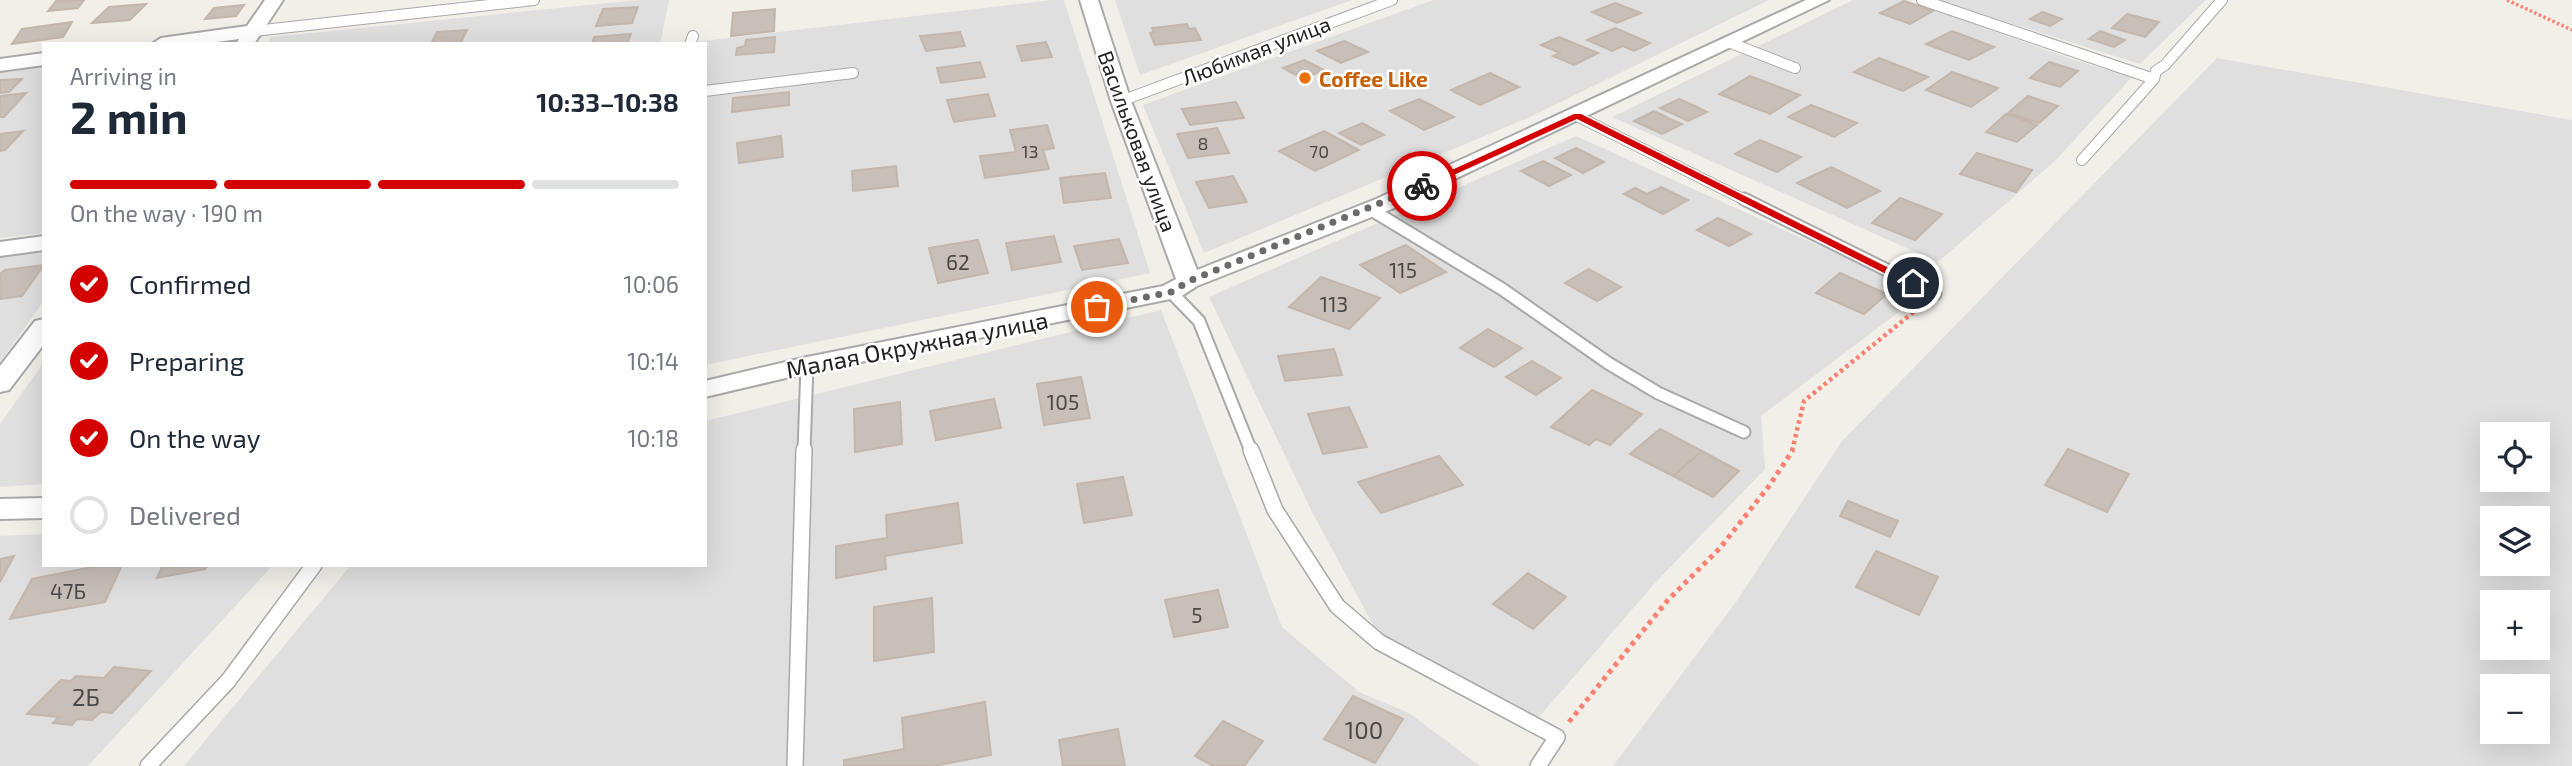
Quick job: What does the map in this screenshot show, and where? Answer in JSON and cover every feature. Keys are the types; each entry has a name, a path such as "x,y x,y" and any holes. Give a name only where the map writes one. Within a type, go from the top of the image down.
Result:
{"street":[{"path":"190,42 249,38 274,0"},
{"name":"Васильковая улица","path":"1089,0 1180,287"},
{"name":"Малая Окружная улица","path":"707,389 1180,287 1370,209 1577,116 1820,0"},
{"path":"0,65 42,59"},
{"path":"0,249 42,243"},
{"path":"0,384 42,329"},
{"path":"0,509 42,508"}],"lane":[{"path":"249,38 534,0"},
{"name":"Любимая улица","path":"1121,101 1392,0"},
{"path":"1922,0 2154,79"},
{"path":"2082,160 2154,79 2156,71 2165,65 2222,0"},
{"path":"1731,43 1795,68"},
{"path":"707,91 853,73"},
{"path":"1577,116 1935,294"},
{"path":"1370,209 1502,289 1638,381 1744,432"},
{"path":"1180,287 1199,321 1275,510 1337,606 1379,642 1557,737 1538,766"},
{"path":"795,766 807,365"},
{"path":"148,766 228,681 313,567"}],"path":[{"path":"2507,0 2572,30"},
{"path":"1557,737 1668,600 1720,548 1769,486 1792,453 1804,401 1935,294"}],"shaded area":[{"path":"638,0 669,0 660,42 268,42 271,37"},
{"path":"1064,0 1150,273 707,365 707,42 694,42"},
{"path":"1115,0 1352,0 1140,75"},
{"path":"1433,0 1769,0 1530,117 1204,253 1143,105"},
{"path":"1853,0 1907,0 2071,59 2132,77 2055,161 1938,262 1612,117"},
{"path":"1936,0 2206,0 2140,64"},
{"path":"2217,58 2572,120 2572,766 1613,766 1738,599 1842,441"},
{"path":"42,65 42,233 0,238 0,70"},
{"path":"1576,136 1924,293 1761,416 1765,469 1655,583 1533,724 1378,634 1312,512 1209,297"},
{"path":"42,252 42,304 0,362 0,257"},
{"path":"1161,310 1282,627 1359,692 1409,713 1480,766 184,766 349,567 707,567 707,421"},
{"path":"42,365 42,484 0,487 0,424"},
{"path":"42,534 42,567 271,567 88,766 0,766 0,536"}],"building":[{"path":"84,0 78,8 48,11 56,1"},
{"path":"1904,1 1933,11 1910,24 1880,13"},
{"path":"1615,3 1641,13 1617,23 1592,12"},
{"path":"146,4 130,20 92,23 109,7"},
{"path":"244,5 236,16 205,19 214,8"},
{"path":"638,7 632,23 596,26 603,9"},
{"path":"775,9 774,31 731,36 733,13"},
{"path":"2042,12 2062,19 2050,26 2030,19"},
{"path":"2127,14 2159,22 2145,37 2112,28"},
{"path":"72,22 63,37 12,44 22,29"},
{"path":"1187,24 1189,29 1195,28 1201,40 1155,45 1150,33 1154,32 1152,28"},
{"path":"1615,28 1650,43 1634,51 1623,46 1612,51 1587,40"},
{"path":"467,30 461,42 432,42 437,32"},
{"path":"1952,31 1994,47 1969,60 1926,44"},
{"path":"2100,31 2125,40 2114,47 2089,39"},
{"path":"960,32 965,46 926,51 920,36"},
{"path":"631,34 628,42 593,42 594,37"},
{"path":"775,37 774,52 736,55 737,48 745,46 746,40"},
{"path":"1559,37 1598,53 1574,65 1553,56 1560,53 1541,45"},
{"path":"1344,41 1368,52 1341,63 1317,51"},
{"path":"1046,42 1052,57 1022,61 1017,46"},
{"path":"1879,58 1928,77 1903,91 1854,72"},
{"path":"1304,60 1324,70 1303,79 1283,68"},
{"path":"980,62 985,77 941,83 937,68"},
{"path":"2049,62 2078,71 2060,87 2030,78"},
{"path":"1952,72 1998,88 1971,107 1926,90"},
{"path":"1490,73 1519,87 1480,105 1451,90"},
{"path":"1750,76 1800,95 1770,114 1719,94"},
{"path":"22,79 9,92 0,93 0,80"},
{"path":"789,92 789,105 732,112 733,98"},
{"path":"26,93 4,117 0,117 0,96"},
{"path":"988,94 995,116 954,122 947,100"},
{"path":"2028,96 2058,106 2039,123 2008,113"},
{"path":"1419,99 1454,117 1424,130 1390,111"},
{"path":"1679,99 1707,112 1688,121 1660,108"},
{"path":"1236,102 1244,118 1190,125 1182,109"},
{"path":"1811,105 1857,123 1834,137 1788,117"},
{"path":"1654,111 1682,124 1662,134 1634,121"},
{"path":"2006,114 2037,125 2017,142 1986,132"},
{"path":"1362,123 1384,135 1361,145 1339,133"},
{"path":"1047,125 1054,148 1043,150 1049,169 985,178 980,156 1016,152 1010,130"},
{"path":"1217,128 1229,153 1188,158 1177,134"},
{"path":"23,131 5,150 0,151 0,134"},
{"path":"1324,131 1359,150 1315,171 1279,151"},
{"path":"781,136 783,157 739,163 737,143"},
{"path":"1760,140 1801,157 1777,172 1735,154"},
{"path":"1576,148 1604,162 1583,173 1555,158"},
{"path":"1977,153 2032,170 2016,192 1960,174"},
{"path":"1543,161 1571,175 1549,186 1521,171"},
{"path":"896,166 898,186 853,191 852,171"},
{"path":"1831,167 1880,191 1847,208 1797,183"},
{"path":"1105,173 1111,198 1064,203 1060,178"},
{"path":"1233,176 1247,202 1209,208 1196,182"},
{"path":"1661,187 1688,200 1663,214 1624,194 1635,188 1647,194"},
{"path":"1900,198 1942,214 1915,240 1872,223"},
{"path":"1718,218 1751,234 1729,246 1697,230"},
{"path":"1054,236 1061,262 1012,270 1006,243"},
{"path":"1119,239 1128,263 1082,270 1074,246"},
{"path":"978,240 988,273 938,283 929,248"},
{"path":"1406,245 1446,272 1400,293 1360,265"},
{"path":"42,265 22,296 0,299 0,274 5,270"},
{"path":"1589,269 1621,287 1597,301 1565,283"},
{"path":"1840,273 1887,294 1864,314 1816,293"},
{"path":"1321,277 1380,298 1349,329 1289,307"},
{"path":"1488,329 1522,348 1494,367 1460,348"},
{"path":"1334,349 1342,375 1285,381 1278,356"},
{"path":"1532,361 1561,378 1536,395 1506,377"},
{"path":"1081,377 1090,418 1044,425 1037,384"},
{"path":"1592,390 1642,414 1610,445 1596,439 1589,445 1551,427"},
{"path":"994,399 1001,428 936,440 930,411"},
{"path":"900,402 902,444 855,452 854,409"},
{"path":"1349,407 1367,447 1323,454 1308,414"},
{"path":"1660,429 1702,451 1673,476 1630,454"},
{"path":"2068,449 2129,474 2107,512 2045,485"},
{"path":"1702,451 1739,471 1713,497 1673,476"},
{"path":"1439,456 1463,485 1381,513 1358,482"},
{"path":"1123,477 1132,515 1084,523 1077,484"},
{"path":"1848,501 1898,521 1890,537 1840,516"},
{"path":"958,503 962,543 885,556 886,569 836,578 836,546 887,538 886,515"},
{"path":"1876,551 1938,577 1919,615 1856,587"},
{"path":"14,556 0,582 0,559"},
{"path":"92,567 121,567 105,602 10,619 32,579"},
{"path":"162,567 206,567 205,569 157,578"},
{"path":"1528,573 1566,597 1533,629 1493,604"},
{"path":"1218,590 1228,627 1174,637 1165,600"},
{"path":"932,598 934,652 874,661 874,607"},
{"path":"114,667 151,671 112,713 101,712 92,720 77,719 72,725 53,723 59,717 27,714 61,680 71,681 76,676 104,678"},
{"path":"1353,696 1403,719 1375,763 1324,739"},
{"path":"985,702 991,755 934,766 844,766 844,760 904,749 902,718"},
{"path":"1223,721 1263,741 1244,766 1213,766 1195,756"},
{"path":"1118,729 1125,766 1063,766 1059,740"}],"way so far":[{"path":"1097,307 1171,292 1189,281 1384,204 1422,186"}],"place":[{"name":"Coffee Like","path":"1305,78"}],"route":[{"path":"1422,186 1577,116 1913,283"}]}
